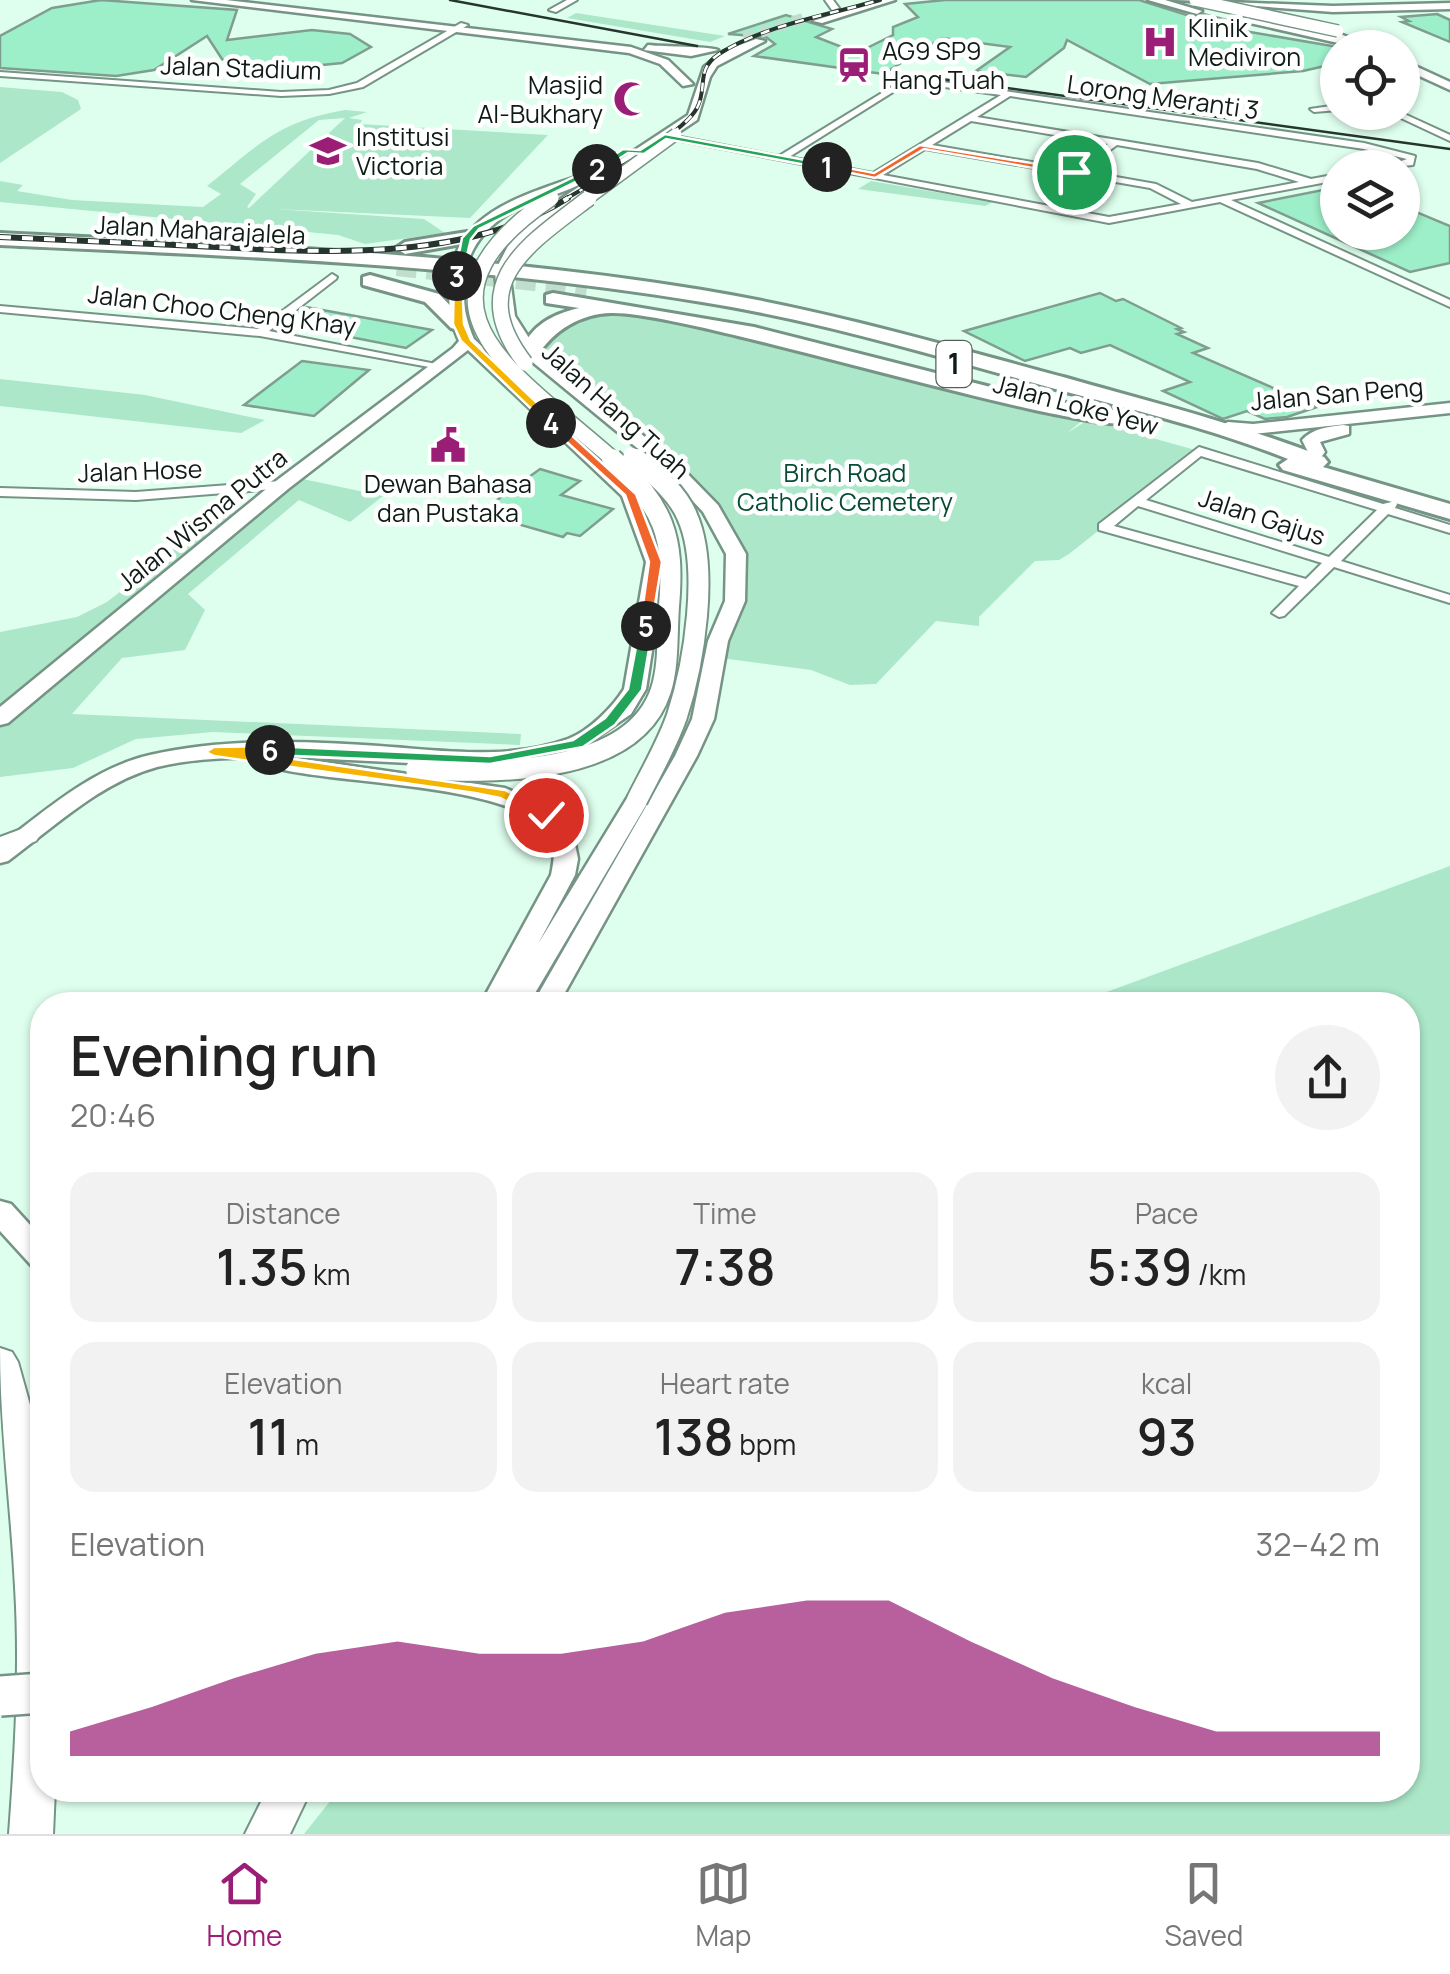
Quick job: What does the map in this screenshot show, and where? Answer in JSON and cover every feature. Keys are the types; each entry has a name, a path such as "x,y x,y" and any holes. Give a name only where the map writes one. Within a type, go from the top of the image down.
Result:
{"highway":[{"path":"0,248 305,254 377,252 467,238"},
{"path":"521,239 533,259 578,290 626,309 762,334 1042,406 1093,417 1133,420"},
{"path":"0,248 332,277 458,266 503,282"},
{"name":"Jalan Maharajalela","path":"0,248 393,273"},
{"path":"305,254 456,288 503,282 703,296 788,313 1193,420 1316,457 1450,489"},
{"path":"393,273 432,298 462,333"},
{"name":"Jalan Loke Yew","path":"578,290 787,331 1133,420 1391,504 1450,512"},
{"name":"Jalan Loke Yew","path":"578,290 802,326 1316,457 1450,502"},
{"path":"530,352 535,336 548,326 587,312 626,309"},
{"path":"1193,420 1228,427 1316,457"}],"main road":[{"path":"197,0 462,26 639,52 664,62 688,84"},
{"path":"240,0 678,52 712,50 752,41"},
{"path":"804,18 832,4 864,0"},
{"path":"818,21 890,0"},
{"path":"1153,0 1320,32"},
{"path":"1162,0 1251,20"},
{"path":"1181,0 1333,10 1409,7"},
{"path":"1181,0 1320,32"},
{"path":"1196,0 1329,30"},
{"path":"1216,0 1283,6 1450,8"},
{"path":"1333,10 1316,14 1330,18 1450,8"},
{"path":"1349,30 1336,23 1363,14"},
{"name":"Jalan Hang Tuah","path":"523,992 637,800 679,712 687,673 697,548 690,519 673,493 512,350 498,319 499,294 514,262 534,240 701,116 714,98 721,73 752,41"},
{"name":"Jalan Hang Tuah","path":"276,750 416,770 490,773 569,764 630,730 658,702 672,558 661,522 641,485 495,353 480,332 472,310 474,279 482,262 521,218 580,180 665,137 693,117 701,105 703,82 711,66 752,41"},
{"name":"Jalan Hang Tuah","path":"503,282 521,239 538,220 634,151 680,112 690,91 692,67 712,50"},
{"path":"1420,69 1450,78"},
{"path":"1420,71 1450,86"},
{"name":"Jalan Hang Tuah","path":"467,238 494,216 580,180"},
{"path":"467,238 476,252 485,254 504,251 521,239"},
{"path":"0,856 74,800 107,780 153,761 214,752 276,750 490,760 558,750 594,734 623,709 635,690 656,562 630,494 481,356 462,333 456,288 467,238"},
{"path":"503,282 507,316 530,352 671,467 720,522 736,554 735,601 718,641 702,719 686,756 552,992"},
{"name":"Jalan Wisma Putra","path":"0,718 282,485 438,366 462,333"},
{"name":"Jalan Wisma Putra","path":"438,366 481,356"},
{"name":"Jalan San Peng","path":"1316,457 1310,440 1329,426 1450,408"},
{"name":"Jalan San Peng","path":"1228,427 1329,426 1450,418"},
{"path":"643,644 672,635 718,641"},
{"path":"214,752 475,788 516,799 546,815 565,840 568,858 555,896 500,992"},
{"path":"0,830 74,800"},
{"path":"0,847 27,835"},
{"path":"0,1212 30,1244"},
{"path":"0,1362 21,1437 30,1535"},
{"path":"0,1696 30,1693"},
{"path":"31,1834 33,1802"},
{"path":"267,1834 284,1802"}],"street":[{"path":"552,10 573,0"},
{"name":"Jalan Stadium","path":"0,74 281,94 329,92 360,85 462,26"},
{"name":"Lorong Meranti 3","path":"782,158 908,79 1380,150"},
{"path":"875,176 1007,95"},
{"path":"1314,109 1320,108"},
{"path":"968,118 1258,166 1310,182"},
{"path":"1420,125 1450,138"},
{"path":"665,137 1109,220 1320,180"},
{"path":"1074,172 1115,142"},
{"path":"923,146 1153,186 1193,206"},
{"path":"1222,200 1450,304"},
{"path":"260,333 332,277"},
{"name":"Jalan Choo Cheng Khay","path":"0,309 260,333 438,366"},
{"name":"Jalan Gajus","path":"1136,501 1199,451 1391,504"},
{"name":"Jalan Hose","path":"0,492 136,496 282,485"},
{"path":"1136,501 1104,527 1307,584"},
{"name":"Jalan Gajus","path":"1136,501 1450,600"},
{"path":"1279,613 1391,504 1450,529"}],"green space":[{"path":"576,13 725,36 710,42 567,18"},
{"path":"0,87 62,92 78,100 81,109 0,163"},
{"path":"345,110 367,112 349,118 362,120 360,124 548,135 470,218 274,209 424,219 445,233 365,244 338,235 0,202 0,181 23,185 17,191 72,200 203,207 221,194 207,186 255,147 285,129","holes":["345,118 249,208 256,194 240,184 319,120"]},
{"path":"871,181 993,202 985,206 858,189"},
{"name":"Birch Road Catholic Cemetery","path":"626,309 916,373 1083,420 1067,433 1088,420 1199,451 1069,554 1059,560 1035,561 979,617 979,626 936,621 876,684 850,685 811,670 714,657 736,554 711,510 537,350 556,322 596,311"},
{"path":"0,379 145,395 265,420 241,433 0,406"},
{"path":"284,475 383,496 350,522 299,500 188,594 205,610 185,650 122,658 72,714 521,734 520,745 213,732 136,739 73,768 0,777 0,632 77,617 107,602 218,515 240,509"},
{"path":"1450,866 1450,1834 304,1834 329,1802 1420,1802 1420,992 1106,992"}],"building":[{"path":"101,0 237,10 227,40 312,30 350,34 371,47 342,63 272,70 229,63 207,36 154,70 116,76 0,68 0,36 52,8"},
{"path":"945,0 1139,0 1196,18 1204,14 1238,23 1221,27 1320,44 1320,67 1150,84 1067,40 1064,48 1026,77 976,71 1010,47 942,38 883,74 754,56 775,44 766,37 728,34 786,15 832,29 816,37 857,53 893,35 893,27 918,17 905,4"},
{"path":"1437,14 1450,20 1450,42 1402,22 1409,21 1401,17"},
{"path":"1320,191 1320,231 1258,203"},
{"path":"1420,214 1450,226 1450,263 1410,272 1362,250 1420,250"},
{"path":"1100,293 1116,301 1123,299 1181,328 1177,329 1184,332 1177,334 1208,348 1193,353 1317,407 1287,417 1265,419 1247,411 1223,419 1163,391 1190,382 1110,345 1081,353 1070,348 1025,361 964,331"},
{"path":"306,307 432,330 406,348 284,324"},
{"path":"302,361 369,370 314,416 244,405"},
{"path":"540,469 580,481 561,495 613,509 580,536 567,533 563,537 479,513"}],"tunnel":[{"path":"744,38 804,18"},
{"path":"397,266 587,287"}],"tram line":[{"path":"450,0 697,46"},
{"path":"941,79 1450,149"}],"railway":[{"path":"564,200 636,158 688,119 700,100 707,66 719,54 776,28 880,0"},
{"path":"0,237 290,250 388,249 483,234 527,219 568,198"}],"place":[{"name":"Klinik Mediviron","path":"1160,42"},
{"name":"AG9 SP9 Hang Tuah","path":"854,65"},
{"name":"Masjid Al-Bukhary","path":"631,99"},
{"name":"Institusi Victoria","path":"328,151"},
{"name":"Dewan Bahasa dan Pustaka","path":"448,445"}],"route":[{"path":"546,815 505,794 475,788 214,752 369,752 490,760 524,756 578,744 610,722 635,690 656,562 630,494 466,341 458,324 456,297 458,266 467,238 494,216 580,180 626,150 642,152 665,137 875,176 923,146 1074,172"}]}
